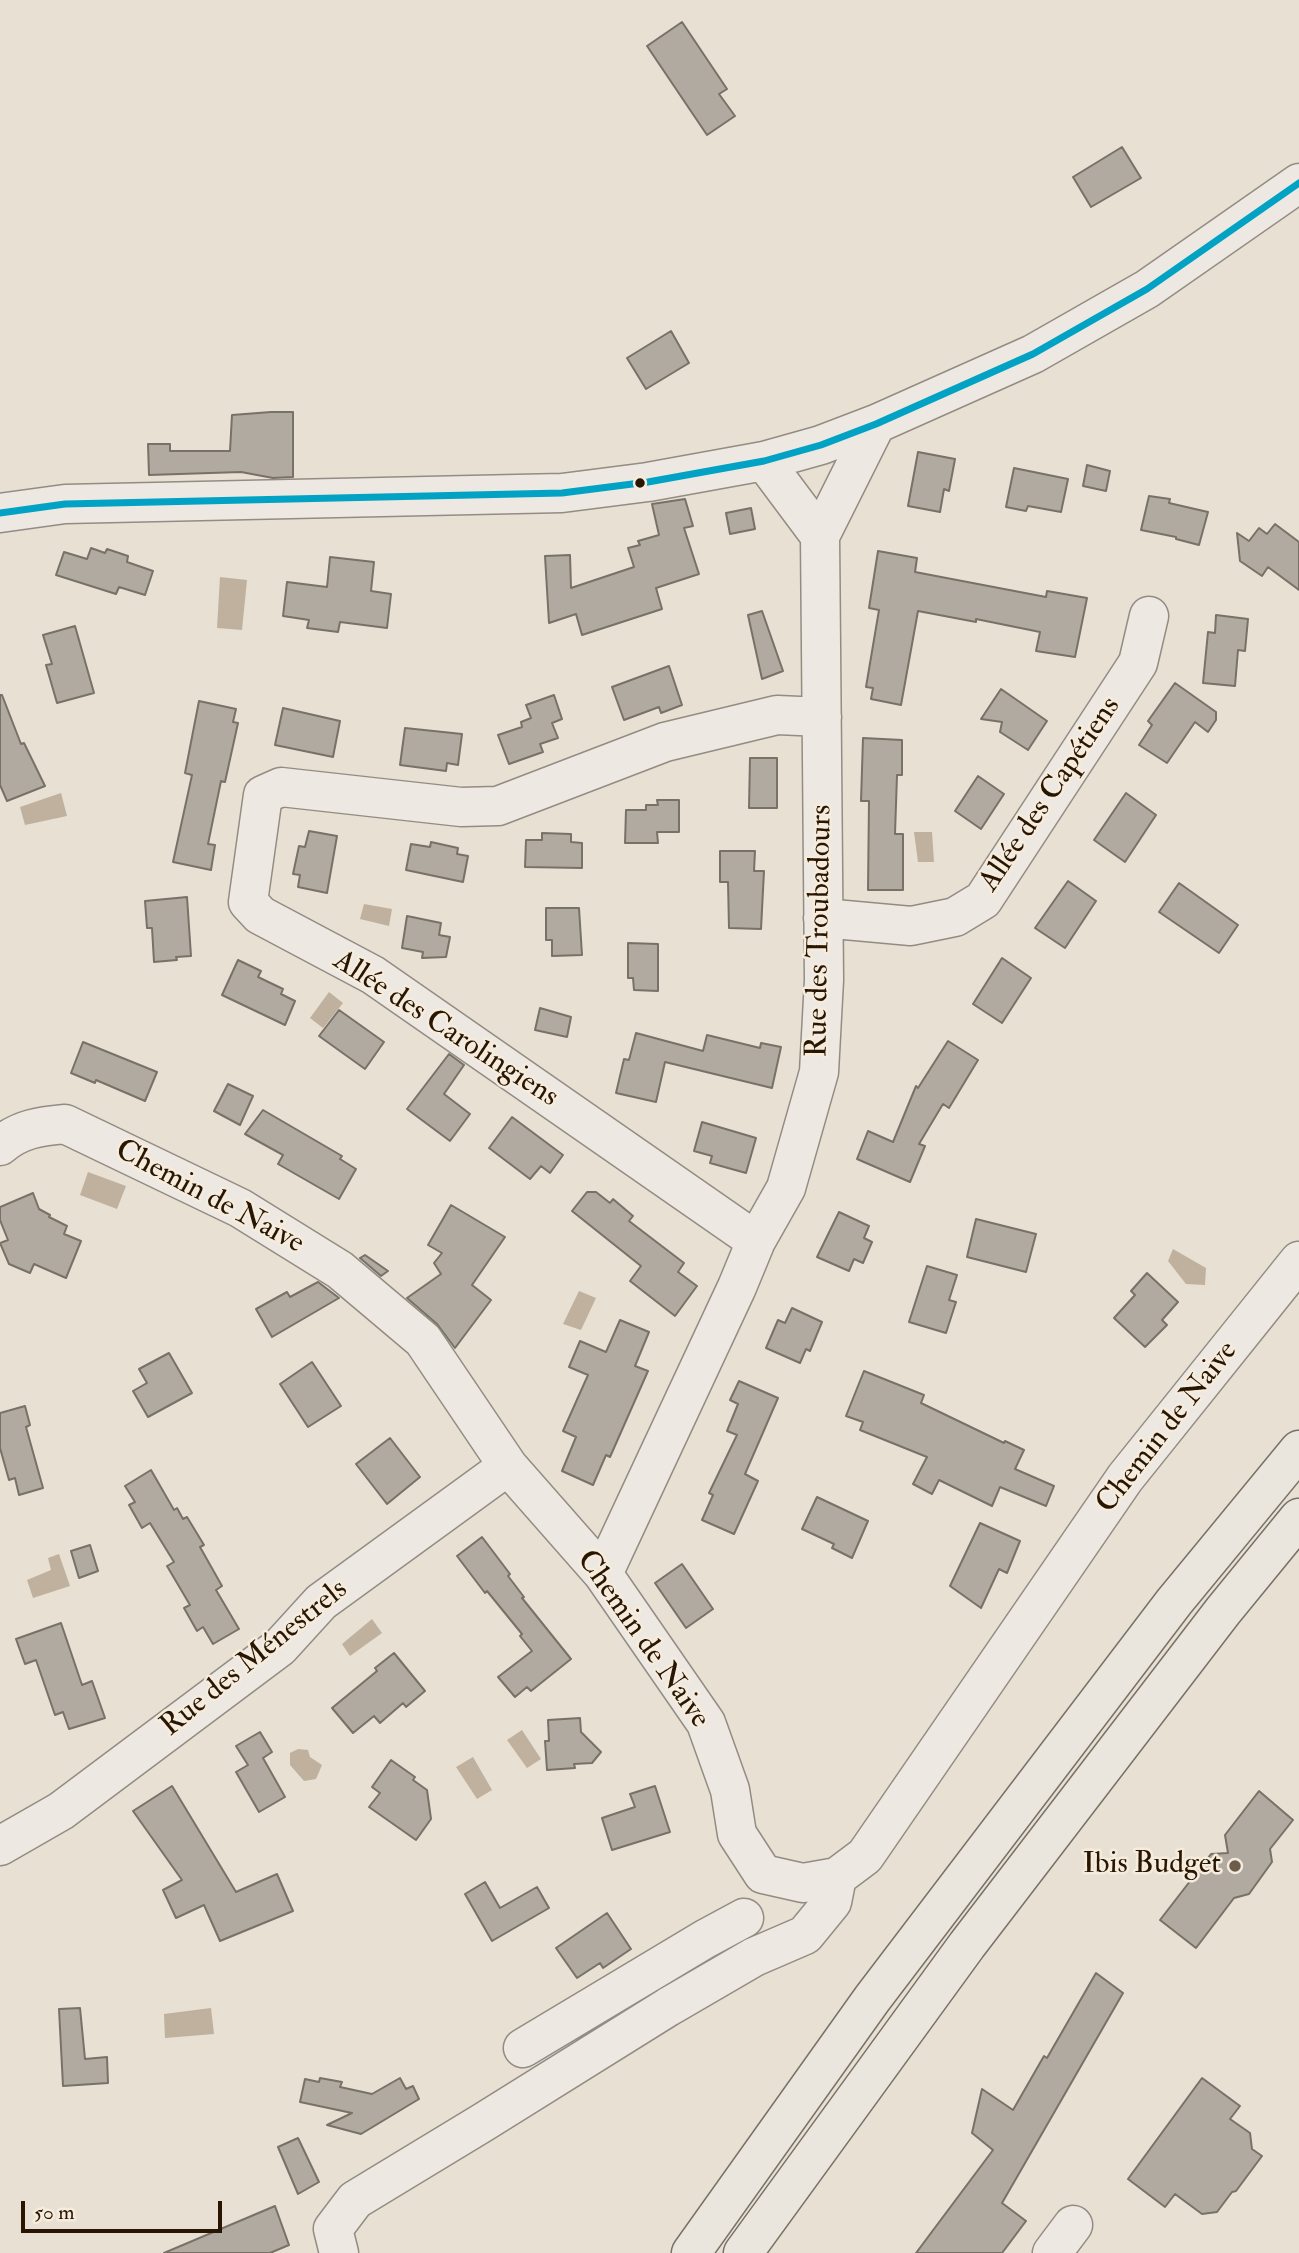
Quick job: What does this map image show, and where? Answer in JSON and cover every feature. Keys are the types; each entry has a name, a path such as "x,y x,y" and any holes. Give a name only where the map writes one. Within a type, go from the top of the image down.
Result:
{"highway":[{"path":"691,2253 881,1988 1174,1602 1299,1450"},
{"path":"743,2253 967,1945 1215,1622 1299,1518"}],"street":[{"path":"0,513 65,504 562,493 648,482 764,461 821,445 876,424 1033,355 1147,289 1299,183"},
{"name":"Rue des Troubadours","path":"603,1574 756,1241 786,1188 819,1072 824,980 820,536 876,424"},
{"path":"764,461 820,536"},
{"name":"Allée des Capétiens","path":"823,918 911,926 955,917 983,900 1138,663 1149,616"},
{"name":"Allée des Carolingiens","path":"756,1241 373,975 260,915 248,902 263,796 281,787 461,807 498,806 665,741 776,715 822,717"},
{"name":"Chemin de Naive","path":"0,1146 9,1138 33,1127 65,1124 240,1208 340,1270 423,1340 508,1466 603,1574 706,1723 730,1790 737,1834 764,1874 803,1883 837,1877 865,1856 1125,1478 1299,1261"},
{"name":"Rue des Ménestrels","path":"0,1846 61,1811 247,1672 280,1647 321,1602 508,1466"},
{"path":"523,2048 744,1918 764,1874"},
{"path":"339,2253 333,2230 355,2200 668,2007 754,1957 805,1935 832,1902 837,1877"},
{"path":"744,1918 754,1957"}],"shaded area":[{"path":"220,577 247,580 242,630 217,628"},
{"path":"61,793 67,816 25,825 20,807"},
{"path":"914,832 932,832 934,862 918,862"},
{"path":"364,904 392,909 389,926 360,919"},
{"path":"329,992 343,1003 323,1028 310,1018"},
{"path":"88,1172 126,1186 117,1209 80,1195"},
{"path":"1173,1249 1206,1268 1205,1285 1186,1284 1168,1261"},
{"path":"579,1291 596,1298 581,1330 563,1324"},
{"path":"59,1554 70,1586 33,1598 27,1580 51,1570 48,1558"},
{"path":"372,1619 382,1633 350,1656 342,1644"},
{"path":"522,1730 541,1759 527,1768 507,1740"},
{"path":"298,1749 308,1750 310,1757 322,1765 316,1779 304,1781 290,1765 290,1753"},
{"path":"473,1757 492,1790 477,1799 456,1767"},
{"path":"211,2008 214,2034 165,2038 164,2014"}],"building":[{"path":"682,22 727,89 719,94 735,116 707,135 647,46"},
{"path":"1122,147 1141,178 1091,207 1073,177"},
{"path":"671,331 689,363 646,389 627,358"},
{"path":"293,412 293,477 273,478 241,472 149,475 148,444 170,444 170,451 230,451 232,415"},
{"path":"918,452 955,459 949,491 944,489 940,512 908,506"},
{"path":"1087,465 1110,471 1106,491 1083,486"},
{"path":"1014,468 1068,479 1061,512 1028,506 1026,511 1006,507"},
{"path":"1149,496 1170,499 1169,503 1208,512 1199,545 1141,530"},
{"path":"685,499 693,526 684,528 699,574 656,588 662,609 582,635 576,614 549,623 545,556 570,555 571,588 634,567 628,548 640,545 638,541 659,535 652,504"},
{"path":"751,508 755,529 730,534 726,513"},
{"path":"1275,524 1299,542 1299,590 1268,567 1262,576 1240,561 1237,533 1249,541 1259,528 1267,534"},
{"path":"91,548 105,553 107,549 128,556 127,562 153,571 145,595 119,587 116,594 56,575 64,552 87,559"},
{"path":"878,551 917,558 915,572 1046,597 1047,591 1087,598 1075,657 1036,651 1040,632 918,611 901,705 871,699 873,688 866,687 879,610 869,608"},
{"path":"330,557 374,562 371,591 391,594 387,628 340,622 338,632 307,628 309,620 283,616 287,582 327,587"},
{"path":"762,611 783,671 762,679 748,615"},
{"path":"1216,615 1248,619 1245,651 1238,650 1235,686 1203,683 1208,632 1215,633"},
{"path":"75,626 94,693 57,703 46,665 52,664 43,635"},
{"path":"669,666 682,705 661,713 659,707 624,720 612,687"},
{"path":"1175,683 1216,712 1216,720 1208,732 1195,722 1167,763 1139,745 1152,725 1148,721"},
{"path":"1001,689 1047,721 1028,750 1000,732 1002,722 981,719"},
{"path":"0,695 21,744 24,743 45,786 7,801 0,785"},
{"path":"554,695 562,719 552,723 558,738 540,744 543,752 509,764 498,735 522,727 521,722 531,718 526,705"},
{"path":"199,701 236,709 233,722 238,723 225,782 221,781 208,844 215,845 211,870 173,862 192,775 185,773"},
{"path":"283,708 340,721 333,757 275,745"},
{"path":"405,728 462,734 458,765 447,763 446,771 400,765"},
{"path":"863,738 902,740 902,775 897,775 895,834 903,834 903,890 868,890 869,801 861,801"},
{"path":"750,758 777,758 777,808 749,808"},
{"path":"978,776 1004,794 981,829 955,811"},
{"path":"1126,793 1156,815 1125,862 1094,840"},
{"path":"657,800 679,800 679,832 657,832 658,843 625,843 626,810 646,810 646,805 658,805"},
{"path":"309,831 337,836 327,893 298,887 300,875 293,874 299,846 305,847"},
{"path":"542,833 571,834 571,842 582,843 582,868 525,867 526,840 542,840"},
{"path":"431,842 458,848 457,854 468,856 463,882 406,870 411,844 430,847"},
{"path":"720,851 755,851 754,871 764,871 761,929 729,928 728,882 720,882"},
{"path":"1068,881 1096,901 1065,948 1035,928"},
{"path":"1179,883 1238,925 1219,953 1159,912"},
{"path":"187,897 191,956 154,962 152,928 147,928 145,901"},
{"path":"546,908 579,908 582,955 552,956 552,940 546,940"},
{"path":"407,916 441,923 439,935 450,937 446,957 422,958 423,952 402,948"},
{"path":"628,943 658,944 658,991 634,990 633,978 628,978"},
{"path":"1002,958 1031,978 1002,1023 973,1004"},
{"path":"238,960 261,971 258,977 283,989 281,994 295,1001 285,1025 222,995"},
{"path":"540,1008 571,1017 567,1037 535,1030"},
{"path":"339,1010 384,1042 365,1069 319,1036"},
{"path":"636,1033 703,1051 707,1035 760,1048 761,1043 781,1047 772,1088 665,1062 656,1102 616,1093 624,1059 629,1060"},
{"path":"948,1041 978,1060 949,1108 943,1104 919,1144 925,1146 910,1182 857,1159 868,1131 893,1142 916,1086 918,1088"},
{"path":"83,1042 157,1072 145,1101 96,1080 95,1083 71,1073"},
{"path":"449,1054 464,1065 444,1094 470,1114 450,1141 407,1109"},
{"path":"228,1084 253,1096 240,1125 214,1111"},
{"path":"263,1110 342,1156 340,1159 356,1169 339,1199 278,1164 283,1155 245,1134"},
{"path":"512,1117 563,1155 550,1173 541,1166 530,1179 489,1148"},
{"path":"702,1122 756,1138 746,1173 710,1163 712,1156 694,1151"},
{"path":"587,1192 596,1192 610,1203 613,1199 633,1216 629,1221 684,1263 678,1272 697,1286 675,1316 630,1281 641,1266 572,1211"},
{"path":"33,1193 39,1209 67,1226 64,1234 81,1241 66,1278 34,1264 30,1273 9,1264 0,1243 8,1240 0,1220 0,1207"},
{"path":"451,1205 505,1237 472,1285 491,1300 455,1348 437,1324 407,1298 441,1274 434,1263 442,1253 428,1245"},
{"path":"839,1212 869,1226 864,1238 872,1242 863,1263 854,1259 849,1271 817,1257"},
{"path":"976,1219 1036,1234 1026,1272 967,1257"},
{"path":"365,1255 388,1271 381,1276 360,1258"},
{"path":"927,1266 957,1275 949,1300 956,1302 946,1333 909,1322"},
{"path":"1147,1273 1178,1302 1162,1320 1167,1325 1145,1347 1114,1318 1135,1295 1131,1291"},
{"path":"318,1282 339,1298 272,1337 256,1309 287,1292 290,1297"},
{"path":"792,1308 822,1322 810,1351 806,1349 800,1363 766,1348 778,1320 785,1323"},
{"path":"620,1320 649,1332 635,1366 648,1371 610,1457 606,1455 593,1485 562,1471 576,1437 563,1431 588,1375 569,1367 580,1341 606,1352"},
{"path":"169,1353 192,1393 148,1417 133,1391 147,1383 139,1369"},
{"path":"312,1362 341,1406 308,1427 280,1384"},
{"path":"864,1371 924,1395 921,1403 1024,1450 1015,1469 1054,1486 1046,1506 1000,1487 992,1506 939,1480 932,1494 913,1484 927,1457 860,1430 863,1422 846,1416"},
{"path":"739,1381 778,1398 745,1474 758,1481 734,1534 702,1520 713,1495 709,1493 737,1435 727,1431 738,1404 730,1400"},
{"path":"25,1406 30,1425 26,1427 43,1488 19,1495 15,1478 9,1480 0,1448 0,1413"},
{"path":"390,1438 420,1477 387,1504 356,1464"},
{"path":"151,1470 174,1510 177,1508 183,1519 187,1517 204,1545 200,1547 222,1586 216,1590 239,1629 213,1644 203,1627 197,1631 184,1608 190,1605 167,1566 174,1562 150,1523 142,1528 129,1505 135,1502 125,1486"},
{"path":"817,1497 868,1521 852,1558 832,1548 834,1544 802,1529"},
{"path":"980,1523 1020,1541 1007,1573 999,1569 981,1608 950,1586"},
{"path":"482,1537 510,1574 508,1576 524,1597 522,1598 571,1659 531,1691 527,1687 515,1697 498,1677 532,1651 520,1636 522,1634 487,1591 485,1593 457,1556"},
{"path":"90,1545 98,1571 79,1578 71,1551"},
{"path":"682,1564 713,1609 686,1628 655,1583"},
{"path":"61,1623 82,1685 92,1681 105,1718 69,1729 63,1712 55,1715 36,1660 25,1664 16,1639"},
{"path":"394,1653 425,1691 406,1707 403,1703 380,1723 374,1716 353,1733 332,1708 377,1671 375,1668"},
{"path":"580,1718 581,1732 601,1752 592,1763 574,1764 575,1768 547,1770 545,1741 549,1741 548,1720"},
{"path":"260,1732 272,1752 263,1758 285,1797 259,1812 236,1772 248,1765 236,1746"},
{"path":"391,1760 415,1777 413,1780 427,1790 431,1819 416,1840 369,1807 380,1793 372,1787"},
{"path":"172,1786 236,1892 277,1874 293,1911 220,1941 204,1905 176,1918 163,1890 182,1880 133,1811"},
{"path":"655,1786 670,1832 612,1850 602,1818 635,1807 630,1794"},
{"name":"Ibis Budget","path":"1259,1791 1293,1820 1270,1849 1272,1862 1249,1894 1234,1898 1196,1948 1160,1920 1211,1854 1228,1853 1225,1835"},
{"path":"485,1882 500,1908 537,1887 549,1908 492,1941 465,1894"},
{"path":"607,1913 631,1949 603,1968 600,1963 577,1978 556,1948"},
{"path":"1096,1973 1123,1993 1002,2203 1026,2221 1002,2253 916,2253 993,2150 972,2133 982,2089 1013,2110 1044,2056 1047,2058"},
{"path":"80,2008 85,2059 107,2057 108,2083 63,2086 59,2009"},
{"path":"320,2078 342,2082 340,2087 372,2094 400,2078 406,2089 413,2086 419,2099 361,2134 327,2125 352,2113 300,2102 305,2079 319,2082"},
{"path":"1202,2078 1240,2106 1230,2119 1250,2133 1252,2149 1262,2156 1217,2212 1202,2214 1175,2194 1165,2207 1128,2179"},
{"path":"298,2138 319,2182 298,2194 278,2147"},
{"path":"275,2206 289,2245 270,2253 164,2253"}],"transit line":[{"path":"0,513 65,504 562,493 648,482 764,461 821,445 876,424 1033,354 1147,289 1299,183"}],"place":[{"name":"Ibis Budget","path":"1235,1866"}]}
